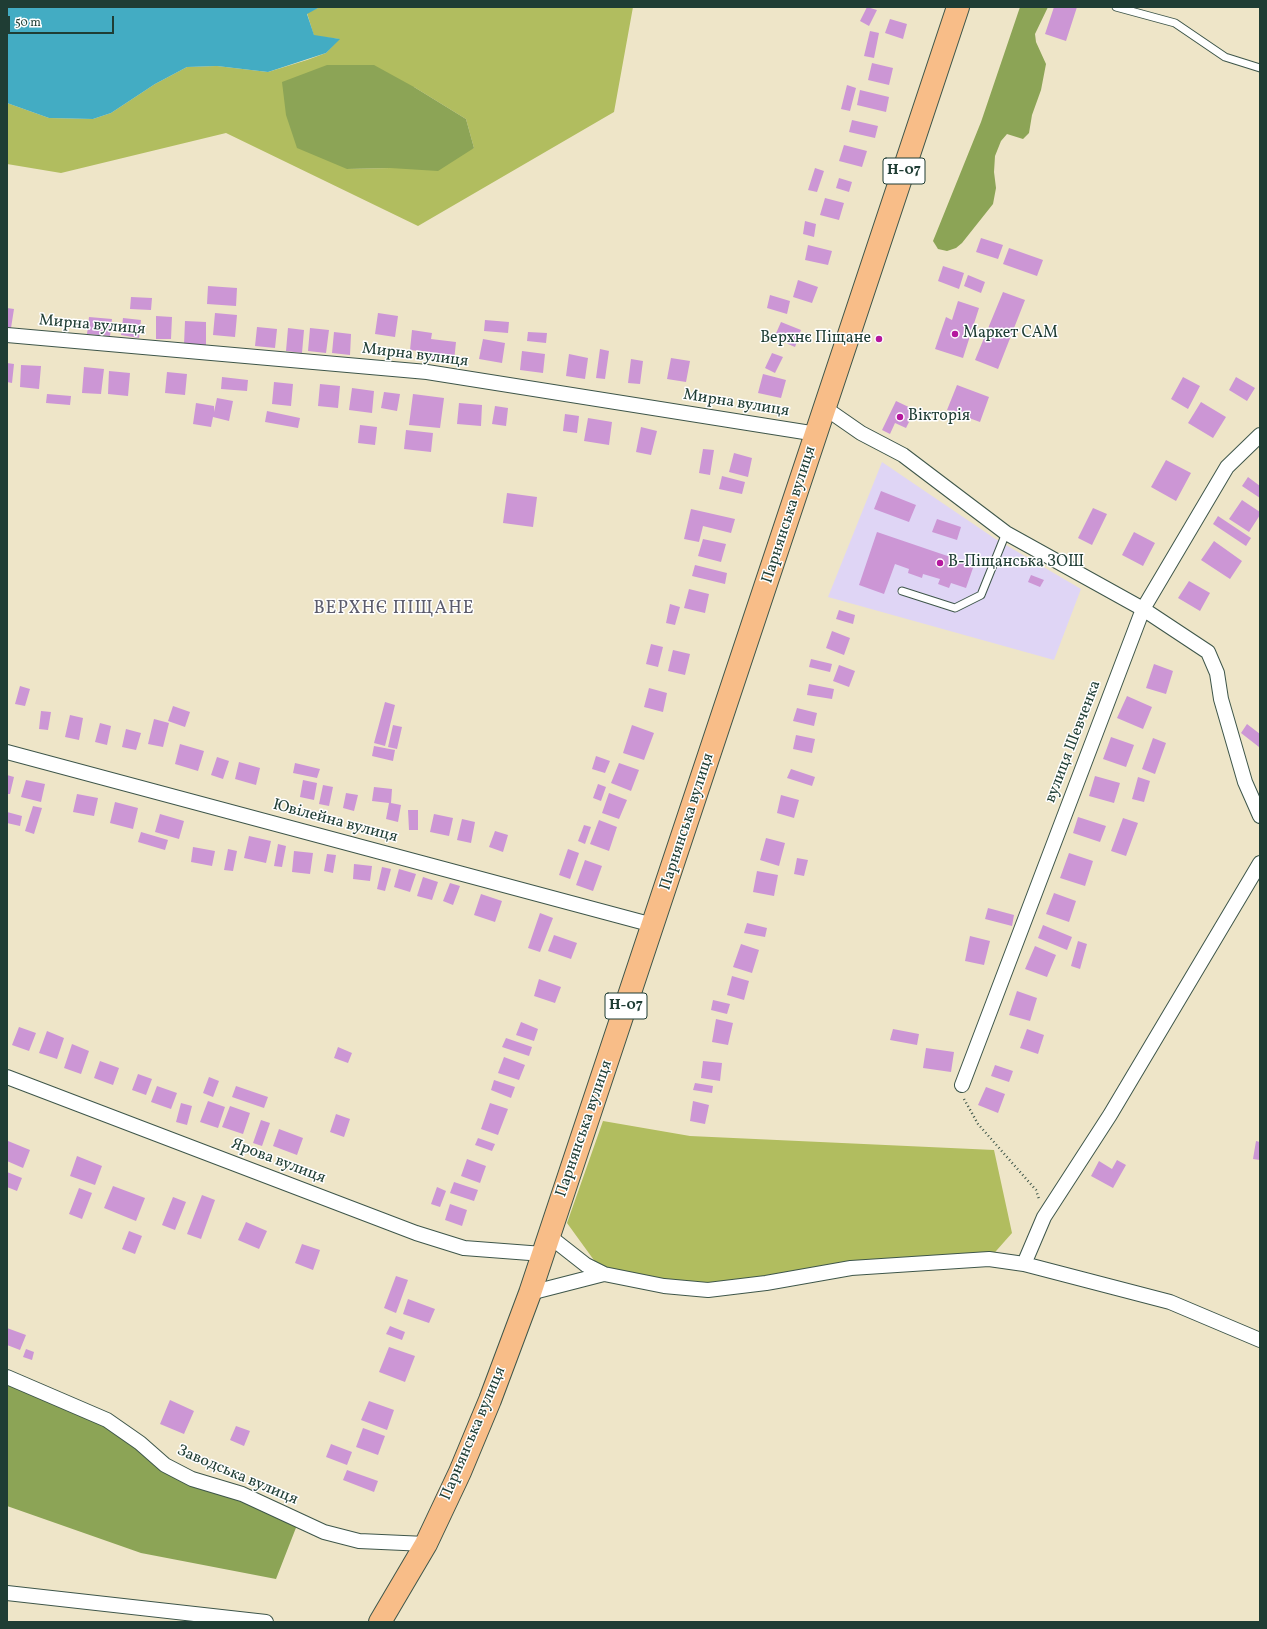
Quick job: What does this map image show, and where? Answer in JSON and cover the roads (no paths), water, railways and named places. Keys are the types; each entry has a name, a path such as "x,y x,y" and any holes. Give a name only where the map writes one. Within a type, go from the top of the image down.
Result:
{"main road":[{"name":"Парнянська вулиця","path":"380,1622 426,1544 460,1472 490,1400 530,1293 958,7"}],"street":[{"name":"Мирна вулиця","path":"7,335 427,372 817,434"},
{"path":"825,408 861,433 903,455 1006,533 1143,609 1208,652 1217,672 1221,699 1245,782 1260,816"},
{"name":"вулиця Шевченка","path":"962,1085 1143,609 1227,467 1260,434"},
{"name":"Ювілейна вулиця","path":"7,752 653,925"},
{"path":"1024,1264 1044,1217 1110,1115 1260,863"},
{"name":"Ярова вулиця","path":"7,1077 416,1233 464,1248 546,1245"},
{"path":"546,1245 604,1274 664,1286 708,1290 766,1283 854,1268 989,1259 1024,1264 1170,1302 1260,1340"},
{"path":"530,1293 604,1274"},
{"name":"Заводська вулиця","path":"7,1377 107,1420 140,1443 165,1465 192,1479 242,1494 324,1532 359,1541 426,1544"},
{"path":"7,1593 266,1622"}],"lane":[{"path":"1116,7 1175,23 1225,57 1260,68"},
{"path":"902,591 955,608 982,595 1006,533"}],"water":[{"path":"7,7 320,7 307,14 314,35 340,39 326,53 268,72 217,66 187,67 155,84 111,113 93,119 49,118 7,103"}],"place":[{"name":"Маркет САМ","path":"955,334"},
{"name":"Верхнє Піщане","path":"879,339"},
{"name":"Вікторія","path":"900,417"},
{"name":"В-Піщанська ЗОШ","path":"940,563"}],"district":[{"name":"ВЕРХНЄ ПІЩАНЕ","path":"394,610"}]}
